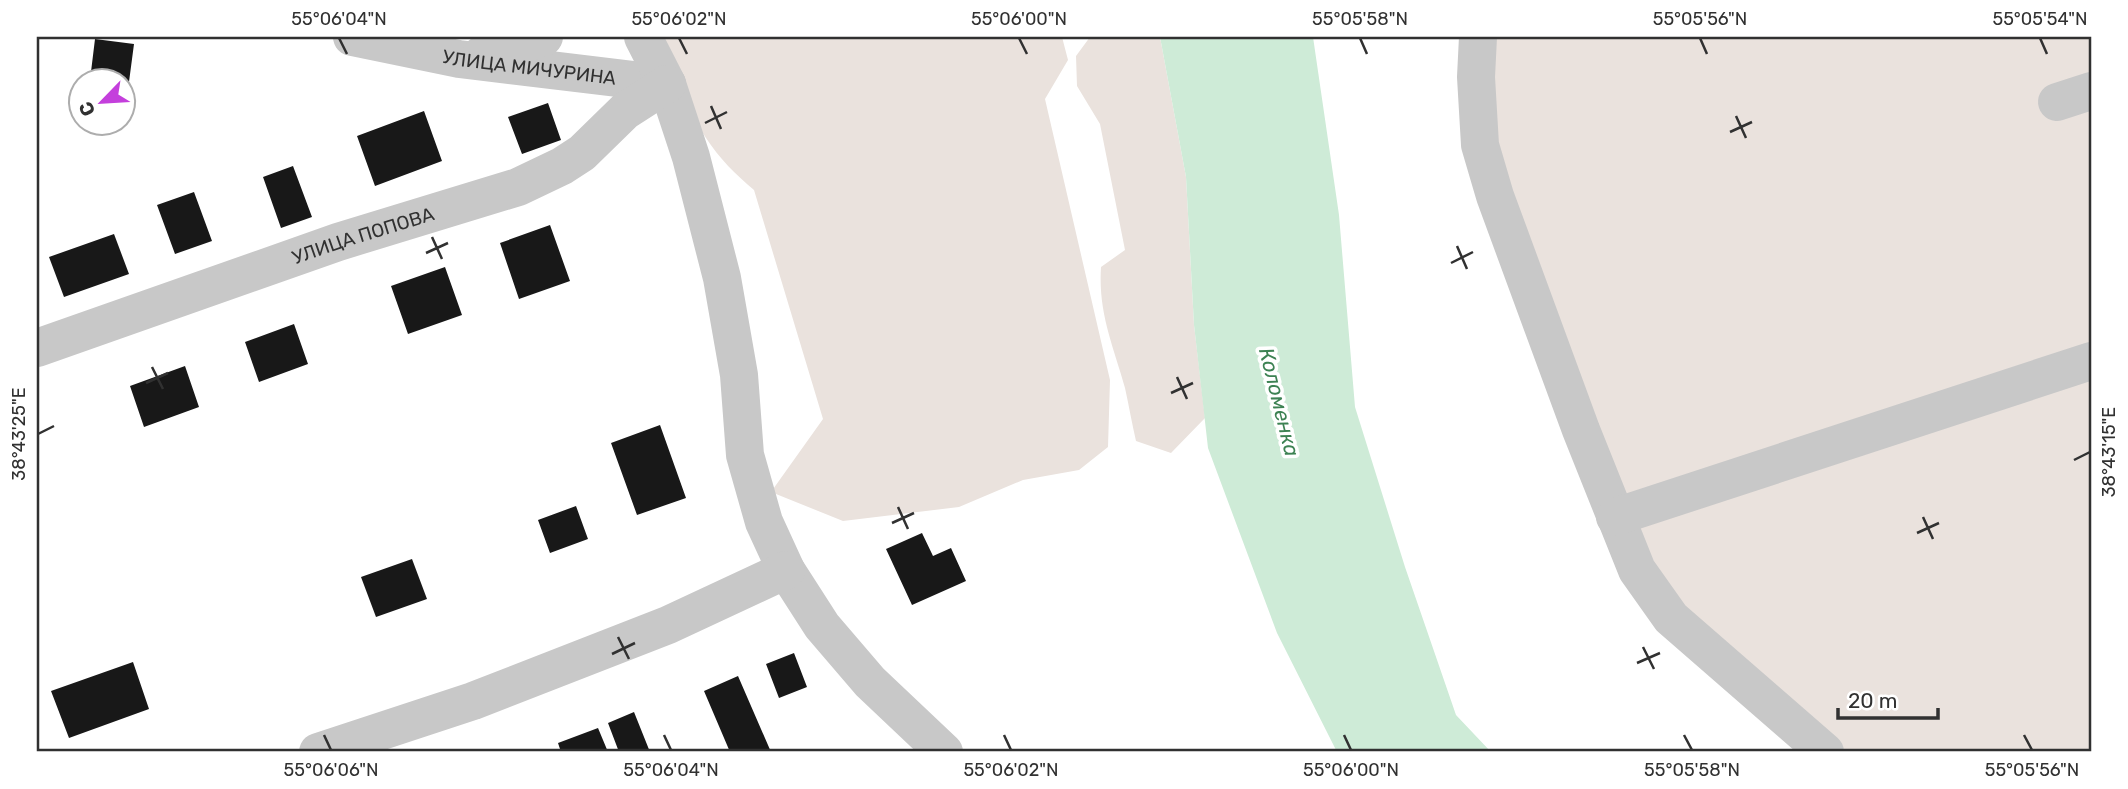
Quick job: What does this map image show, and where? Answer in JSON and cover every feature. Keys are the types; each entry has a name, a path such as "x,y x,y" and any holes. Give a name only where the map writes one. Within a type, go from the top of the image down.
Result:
{"street":[{"name":"УЛИЦА МИЧУРИНА","path":"352,37 458,59 667,84"},
{"path":"458,59 501,51 544,37"},
{"path":"643,37 667,84 691,157 722,278 738,375 745,455 764,522 786,570 822,626 870,682 944,752"},
{"path":"1478,37 1476,77 1479,145 1566,391 1637,570 1671,618 1825,752"},
{"name":"УЛИЦА ПОПОВА","path":"37,348 338,242 518,187 582,153 625,111 667,84"},
{"path":"1615,517 2091,361"},
{"path":"318,752 473,701 668,625 786,570"}],"shaded area":[{"path":"664,37 1062,37 1068,60 1045,99 1110,380 1108,447 1079,470 1023,480 959,507 843,521 771,492 823,419 754,190 722,159 699,126 682,89"},
{"path":"1090,37 1160,37 1186,177 1194,325 1205,418 1171,453 1136,441 1125,388 1104,314 1101,267 1125,250 1100,124 1077,86 1076,56"},
{"path":"1478,37 2091,37 2091,752 1825,752 1671,618 1495,196"}],"water":[{"name":"Коломенка","path":"1160,37 1313,37 1339,215 1355,407 1405,567 1456,715 1491,752 1337,752 1277,633 1208,448 1194,325 1186,177"}],"building":[{"path":"95,39 134,44 131,66 92,66"},
{"path":"548,103 561,140 522,154 508,117"},
{"path":"424,111 442,161 375,186 357,136"},
{"path":"293,166 312,217 281,228 263,177"},
{"path":"194,192 212,241 175,254 157,205"},
{"path":"550,225 570,281 519,299 500,243"},
{"path":"114,234 129,274 64,297 49,257"},
{"path":"445,267 462,315 408,334 391,286"},
{"path":"294,324 308,364 259,382 245,342"},
{"path":"185,366 199,407 144,427 130,386"},
{"path":"660,425 686,498 637,515 611,443"},
{"path":"576,506 588,539 550,553 538,520"},
{"path":"922,533 933,556 951,548 966,581 912,605 886,549"},
{"path":"412,559 427,599 376,617 361,577"},
{"path":"794,653 807,687 779,698 766,664"},
{"path":"133,662 149,709 69,738 51,691"},
{"path":"738,676 771,752 730,752 704,691"},
{"path":"634,712 650,752 619,752 608,723"},
{"path":"598,728 608,752 561,752 558,743"}]}
